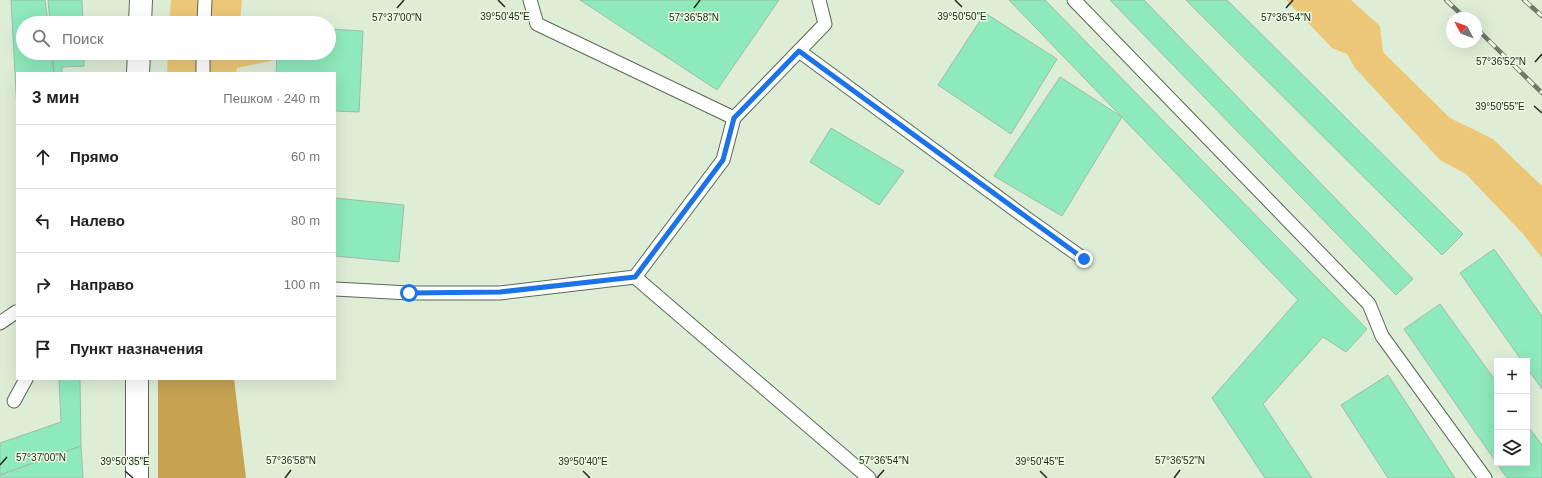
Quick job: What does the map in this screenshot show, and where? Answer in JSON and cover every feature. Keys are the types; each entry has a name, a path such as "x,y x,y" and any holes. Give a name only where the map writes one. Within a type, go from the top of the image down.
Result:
{"main road":[{"path":"140,16 141,0"},
{"path":"138,72 139,60"},
{"path":"137,380 137,478"}],"lane":[{"path":"204,16 205,0"},
{"path":"530,0 537,24 734,118"},
{"path":"336,289 409,293 500,292 635,277 723,160 734,118 825,24 819,0"},
{"path":"1074,0 1369,304 1382,336 1485,478"},
{"path":"799,51 1084,259"},
{"path":"203,60 203,72"},
{"path":"635,277 869,478"},
{"path":"0,323 16,312"},
{"path":"14,401 25,380"}],"shaded area":[{"path":"171,0 242,0 241,16 170,16"},
{"path":"1286,0 1351,0 1380,26 1383,52 1450,118 1493,139 1542,186 1542,258 1523,234 1466,174 1440,160 1355,68 1347,54 1332,48"},
{"path":"168,60 271,60 237,68 236,72 167,72"},
{"path":"158,380 234,380 246,478 158,478"}],"building":[{"path":"11,0 45,0 47,16 16,16 16,60 52,60 54,72 16,72 16,92"},
{"path":"48,0 82,0 83,16 49,16"},
{"path":"580,0 779,0 717,90"},
{"path":"1009,0 1045,0 1367,329 1346,352 1323,337 1263,404 1312,478 1265,478 1212,398 1298,300"},
{"path":"1110,0 1144,0 1413,279 1396,295"},
{"path":"1186,0 1227,0 1463,234 1442,255"},
{"path":"985,13 1057,59 1011,134 938,85"},
{"path":"336,29 363,31 359,112 336,111 336,72 276,72 277,60 336,60"},
{"path":"53,60 84,60 84,66 62,67 62,72 54,72"},
{"path":"1060,77 1122,117 1062,216 994,176"},
{"path":"831,128 904,171 879,205 810,162"},
{"path":"336,198 404,205 399,262 336,256"},
{"path":"1494,249 1542,316 1542,389 1530,372 1530,358 1520,358 1460,273"},
{"path":"1440,304 1494,379 1494,459 1404,329"},
{"path":"1388,375 1455,478 1388,478 1341,405"},
{"path":"59,380 80,380 81,446 0,475 0,443 61,422"},
{"path":"1530,429 1542,445 1542,478 1507,478 1499,466 1530,466"},
{"path":"81,446 83,478 0,478 0,475"}],"railway":[{"path":"1446,0 1459,12"},
{"path":"1524,0 1542,16"},
{"path":"1482,34 1542,93"}],"route":[{"path":"409,293 500,292 635,277 723,160 734,118 799,51 1084,259"}]}
